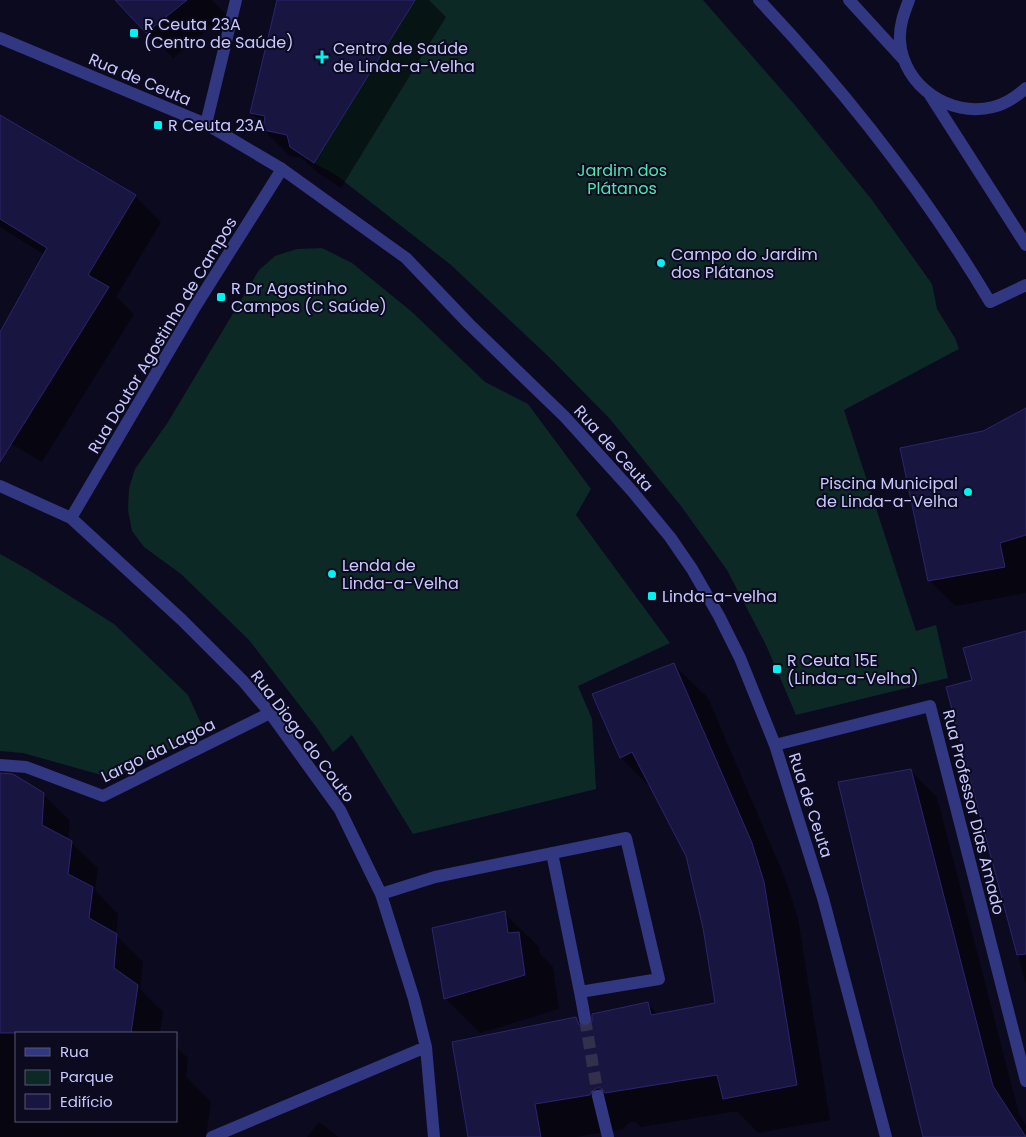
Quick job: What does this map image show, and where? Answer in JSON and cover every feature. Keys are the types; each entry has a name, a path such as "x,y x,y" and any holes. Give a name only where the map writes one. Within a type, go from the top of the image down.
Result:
{"street":[{"path":"206,124 236,0"},
{"path":"759,0 802,46 894,159 940,224 990,302 1026,286"},
{"path":"849,0 906,63"},
{"path":"908,0 902,18 900,41 906,63 915,80 928,93 1026,245"},
{"name":"Rua de Ceuta","path":"0,38 206,124 282,169 406,258 469,324 565,417 632,490 670,537 720,616 740,658 774,745 823,898 886,1137"},
{"path":"928,93 948,104 971,109 993,107 1014,98 1026,88"},
{"name":"Rua Doutor Agostinho de Campos","path":"71,518 195,307 282,169"},
{"name":"Rua Diogo do Couto","path":"0,486 71,518 182,620 243,681 270,713 340,810 381,894 414,999 426,1047 434,1137"},
{"name":"Rua Professor Dias Amado","path":"774,745 930,706 1026,1081"},
{"name":"Largo da Lagoa","path":"0,765 26,767 103,796 270,713"},
{"path":"381,894 435,877 626,838 659,979 580,992"},
{"path":"552,853 585,1019"},
{"path":"212,1137 426,1047"},
{"path":"598,1096 608,1137"}],"green space":[{"name":"Jardim dos Plátanos","path":"415,0 703,0 794,104 872,200 932,284 937,309 955,338 959,349 844,410 916,631 936,625 948,678 796,715 766,645 727,570 681,506 610,419 550,358 451,265 336,175 314,163"},
{"path":"322,248 352,263 412,312 485,382 528,404 591,489 576,515 670,643 578,686 592,719 596,789 413,834 352,735 333,752 317,728 249,640 181,574 144,547 132,531 128,510 129,488 135,469 168,422 259,270 275,256 297,249"},
{"path":"0,554 114,624 188,695 205,732 112,778 23,753 0,751"}],"building":[{"path":"115,0 187,0 146,33"},
{"name":"Centro de Saúde de Linda-a-Velha","path":"277,0 415,0 314,163 290,147 287,135 263,130 265,116 250,113"},
{"path":"0,115 136,195 88,275 109,287 0,462 0,332 47,248 0,219"},
{"name":"Piscina Municipal de Linda-a-Velha","path":"1026,408 1026,535 1000,543 1005,567 928,581 900,448 983,431"},
{"path":"1026,631 1026,954 1017,955 946,687 972,680 963,648"},
{"path":"674,663 752,843 764,882 797,1085 723,1099 717,1075 605,1093 601,1088 597,1088 590,1095 535,1104 541,1137 468,1137 452,1042 576,1017 579,1025 587,1027 592,1022 592,1014 648,1002 651,1015 715,1003 703,928 686,856 632,752 620,758 592,694"},
{"path":"911,769 993,1086 1026,1137 923,1137 838,782"},
{"path":"0,773 13,774 44,793 42,825 72,841 68,874 93,887 89,918 117,934 114,968 138,985 131,1032 0,1033"},
{"path":"505,911 508,933 519,932 525,975 444,999 432,928"}],"tunnel":[{"path":"585,1019 598,1096"}],"place":[{"name":"R Ceuta 23A (Centro de Saúde)","path":"134,33"},
{"name":"Centro de Saúde de Linda-a-Velha","path":"322,57"},
{"name":"R Ceuta 23A","path":"158,125"},
{"name":"Campo do Jardim dos Plátanos","path":"661,263"},
{"name":"R Dr Agostinho Campos (C Saúde)","path":"221,297"},
{"name":"Piscina Municipal de Linda-a-Velha","path":"968,492"},
{"name":"Lenda de Linda-a-Velha","path":"332,574"},
{"name":"Linda-a-velha","path":"652,596"},
{"name":"R Ceuta 15E (Linda-a-Velha)","path":"777,669"}]}
